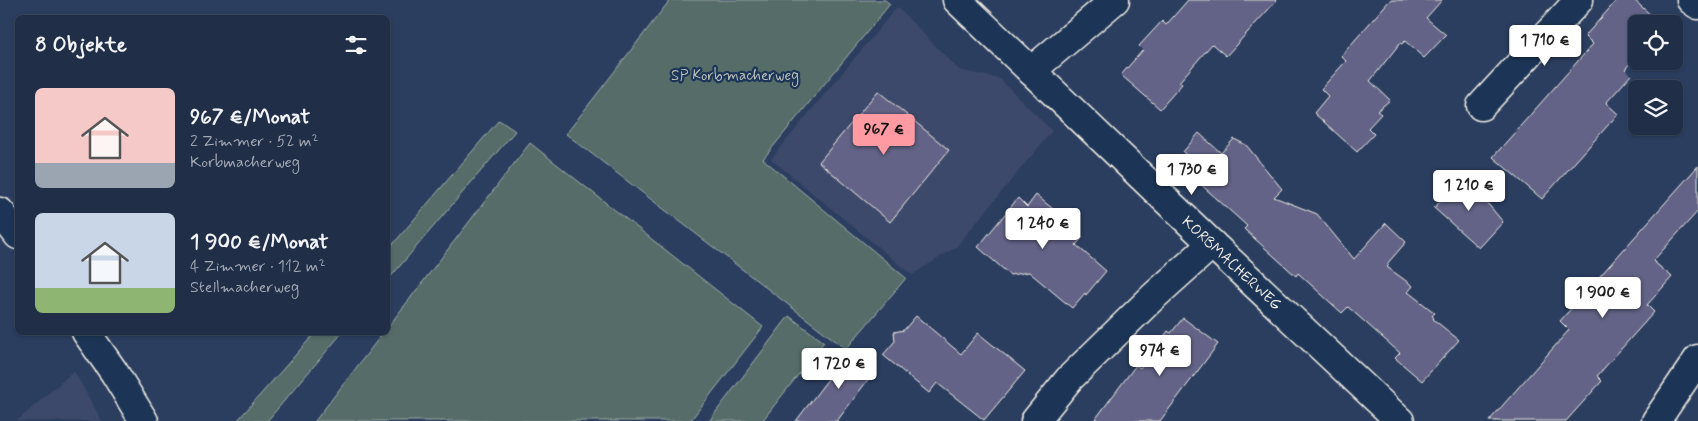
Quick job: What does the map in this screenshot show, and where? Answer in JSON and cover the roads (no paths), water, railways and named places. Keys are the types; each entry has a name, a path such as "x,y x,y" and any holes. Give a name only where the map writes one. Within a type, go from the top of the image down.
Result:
{"street":[{"name":"KORBMACHERWEG","path":"957,0 1400,421"},
{"path":"1031,71 1114,0"},
{"path":"1480,106 1579,0"},
{"path":"1691,0 1698,6"},
{"path":"0,212 15,231"},
{"path":"1035,421 1069,379 1212,244"},
{"path":"88,335 114,372 144,421"},
{"path":"1656,421 1698,359"}],"park label":[{"name":"SP Korbmacherweg","path":"735,75"}]}
